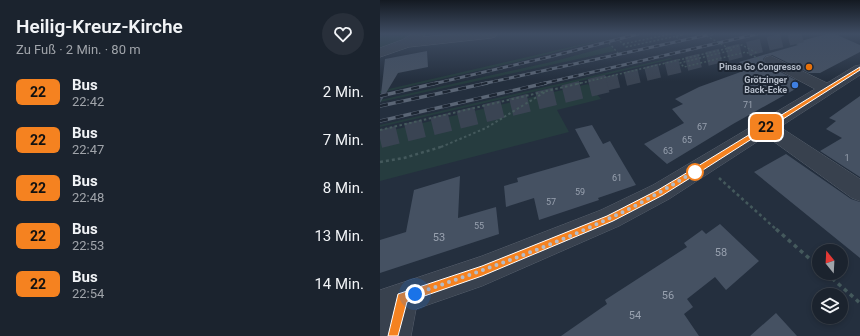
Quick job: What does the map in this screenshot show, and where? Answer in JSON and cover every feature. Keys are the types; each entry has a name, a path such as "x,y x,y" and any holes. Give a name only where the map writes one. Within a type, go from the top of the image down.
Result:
{"street":[{"path":"766,60 827,89"},
{"path":"394,336 391,302 482,271 610,218 660,192 706,165 860,69"},
{"path":"766,127 860,191"}],"path":[{"path":"615,50 618,53"},
{"path":"380,130 722,50"},
{"path":"731,50 680,63 684,67 746,52 766,60"},
{"path":"749,50 766,60"},
{"path":"380,162 402,159 430,152 468,137 514,114 547,91"},
{"path":"706,165 812,260"},
{"path":"834,280 860,303"}],"green space":[{"path":"559,50 565,50 380,93 380,91"},
{"path":"597,50 614,50 615,51 380,102 380,100 551,62"},
{"path":"670,58 672,59 380,127 380,125"},
{"path":"588,84 601,99 557,110 569,132 380,181 380,133"}],"building":[{"path":"782,50 860,50 860,52 820,73 809,73 772,55 766,56 763,59 765,64 796,80 799,87 733,124 667,164 644,144 684,123 672,109 683,104 675,99 699,87 746,70 735,64 740,63 739,62"},
{"path":"427,51 428,67 398,73 380,103 385,59"},
{"path":"860,96 860,177 820,151 842,138 826,129 836,121 829,118"},
{"path":"592,125 603,144 610,141 636,185 598,198 599,200 539,220 534,198 506,207 504,186 518,182 517,178 590,157 575,129"},
{"path":"786,154 851,199 860,202 860,258 848,248 848,244 843,244 754,172"},
{"path":"460,176 458,218 496,207 499,234 380,273 380,240 406,232 414,190"},
{"path":"720,224 759,261 726,290 715,277 687,299 693,307 684,314 699,336 561,336 607,304 605,300 687,247 684,243 702,230 706,234"},
{"path":"776,313 797,336 750,336"}],"tunnel":[{"path":"605,84 744,50"},
{"path":"380,139 609,83"}],"railway":[{"path":"433,84 577,50"},
{"path":"482,84 640,50"},
{"path":"541,84 689,50"},
{"path":"380,96 437,83"},
{"path":"380,106 487,83"},
{"path":"380,121 546,83"}],"bus line":[{"name":"22","path":"394,336 402,298 482,271 610,218 660,192 860,69"}],"place":[{"name":"Pinsa Go Congresso","path":"809,67"},
{"name":"Grötzinger Back-Ecke","path":"795,85"}],"route":[{"path":"415,294 482,271 610,218 660,192 700,168 695,172"}]}
